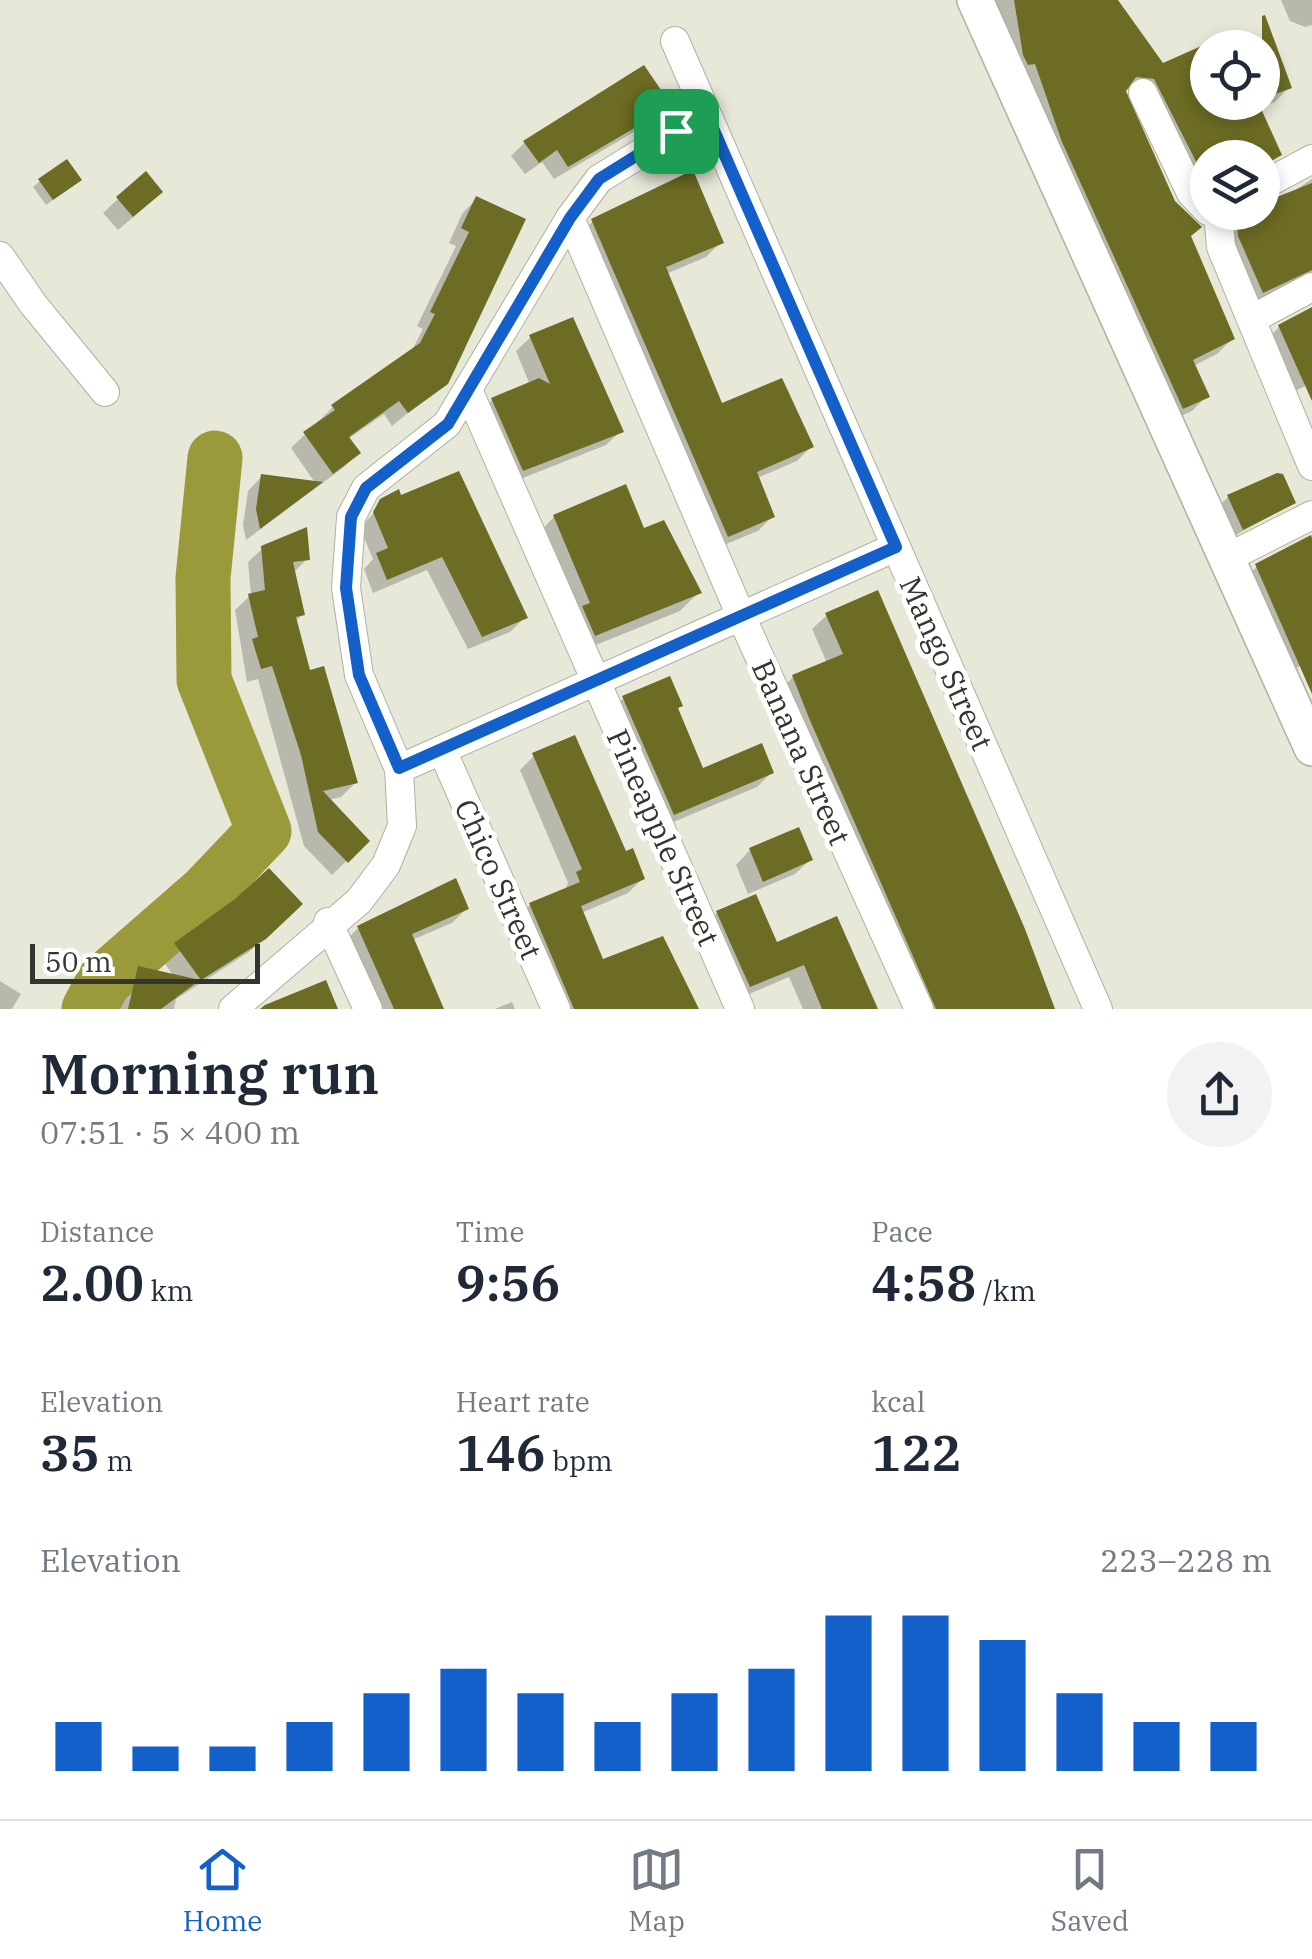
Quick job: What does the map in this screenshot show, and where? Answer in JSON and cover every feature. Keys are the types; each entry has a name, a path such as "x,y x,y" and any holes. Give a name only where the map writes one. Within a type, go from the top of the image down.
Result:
{"street":[{"path":"975,0 1312,748"},
{"name":"Mango Street","path":"675,41 1098,1009"},
{"path":"1143,93 1190,191"},
{"path":"232,1009 328,922 359,901 386,866 402,826 399,768 359,675 346,588 351,517 366,488 448,424 570,218 599,179 676,131 709,119"},
{"path":"1280,176 1312,159"},
{"name":"Banana Street","path":"570,218 741,616 919,1009"},
{"path":"1217,230 1220,247 1254,318 1312,466"},
{"path":"0,256 32,304 105,392"},
{"path":"1254,318 1312,287"},
{"name":"Pineapple Street","path":"468,390 740,1009"},
{"path":"1228,557 1312,515"},
{"path":"399,768 896,547"},
{"name":"Chico Street","path":"442,750 556,1009"},
{"path":"328,922 368,1009"}],"building":[{"path":"1014,0 1118,0 1163,63 1190,51 1190,120 1266,120 1275,140 1190,140 1190,150 1154,79 1136,77 1126,91 1175,201 1190,215 1190,230 1198,230 1191,236 1235,339 1193,360 1210,397 1183,409 1062,142 1035,64 1028,65"},
{"path":"1265,15 1271,30 1262,30"},
{"path":"1280,56 1292,88 1280,92"},
{"path":"644,65 672,106 568,167 557,150 539,163 523,141"},
{"path":"67,159 82,180 53,200 38,179"},
{"path":"693,170 724,243 666,267 722,403 782,378 814,447 757,472 775,517 728,537 591,219"},
{"path":"146,171 163,192 133,217 116,197"},
{"path":"1312,183 1312,270 1263,293 1238,230 1280,230 1280,196"},
{"path":"476,196 526,219 448,384 408,413 399,401 349,437 361,453 333,474 303,432 335,410 331,405 420,343 435,314 430,312 469,232 461,228"},
{"path":"1312,307 1312,401 1278,325"},
{"path":"573,317 624,432 523,471 491,398 539,378 550,384 529,335"},
{"path":"459,471 528,618 482,637 442,557 387,580 376,553 388,548 373,512 380,499 399,489 401,495"},
{"path":"1277,473 1283,474 1296,503 1243,530 1227,495"},
{"path":"261,474 323,482 260,529 256,509"},
{"path":"626,484 644,528 664,520 702,593 595,636 582,606 590,603 553,515"},
{"path":"307,527 310,560 293,562 305,615 296,617 310,670 324,666 358,783 323,791 370,841 348,863 318,832 301,755 272,666 261,669 252,639 258,637 248,594 265,590 261,546"},
{"path":"1311,535 1312,538 1312,694 1255,564"},
{"path":"878,590 1025,929 1055,1009 936,1009 809,718 792,675 843,654 825,613"},
{"path":"670,676 683,706 678,708 703,768 762,743 774,773 674,815 622,696"},
{"path":"575,735 626,851 633,848 645,879 581,906 603,959 663,936 699,1009 574,1009 529,903 580,882 576,872 582,869 532,753"},
{"path":"799,827 813,860 763,882 749,848"},
{"path":"269,868 303,904 266,939 201,980 174,943 235,899"},
{"path":"456,878 469,909 412,934 444,1009 394,1009 357,926"},
{"path":"756,894 777,942 837,916 878,1009 822,1009 804,965 750,987 716,911"},
{"path":"138,966 200,980 161,1009 128,1009"},
{"path":"326,980 338,1009 260,1009 265,1005"}],"waterway":[{"path":"89,1009 104,981 206,892 264,831 204,680 203,578 215,458"}],"route":[{"path":"709,119 896,547 399,768 359,675 346,588 351,517 366,488 448,424 570,218 599,179 676,131 709,119"}]}
